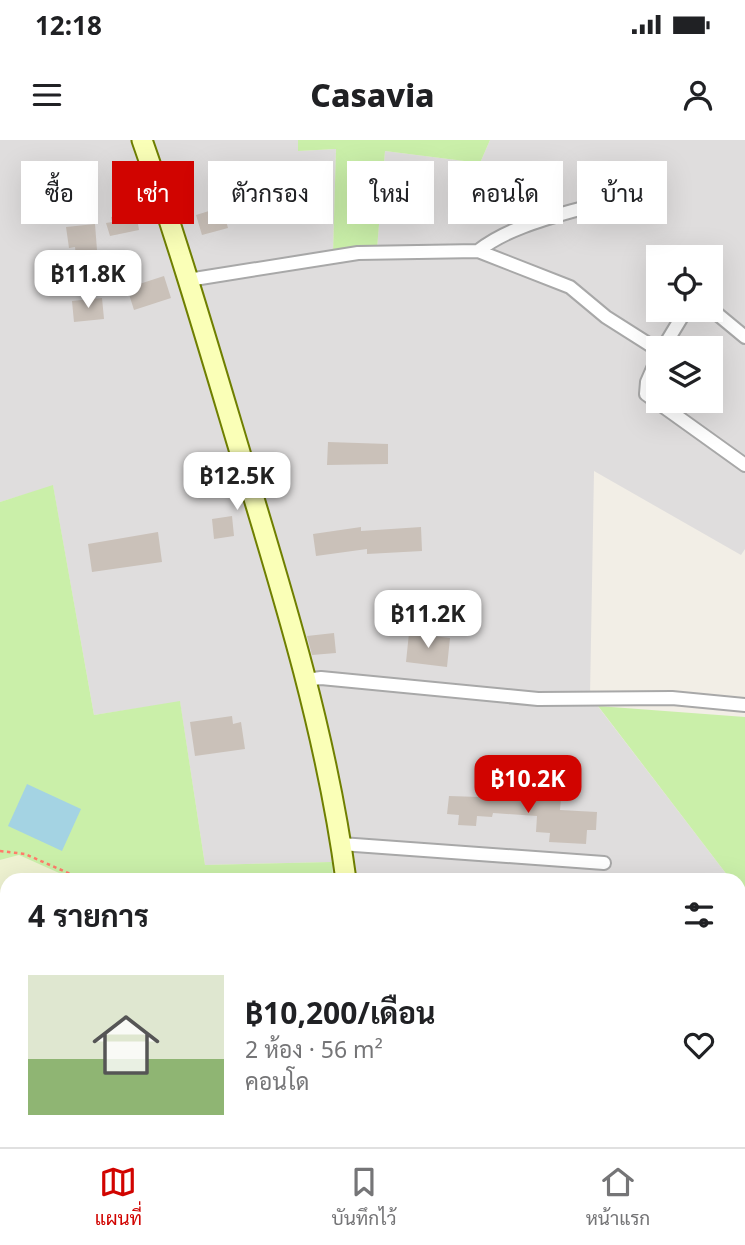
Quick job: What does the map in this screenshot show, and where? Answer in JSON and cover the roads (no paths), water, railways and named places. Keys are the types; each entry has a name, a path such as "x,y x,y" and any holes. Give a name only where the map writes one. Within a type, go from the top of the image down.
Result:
{"street":[{"path":"142,140 188,279 306,680 333,793 345,873"},
{"path":"478,251 539,221 577,210"},
{"path":"188,279 358,253 478,251 570,287 606,317 646,341"},
{"path":"723,319 745,337"},
{"path":"672,413 745,465"},
{"path":"306,680 321,678 538,699 672,698 745,705"},
{"path":"341,844 604,863"}],"water":[{"path":"27,784 81,809 62,851 8,826"}]}
